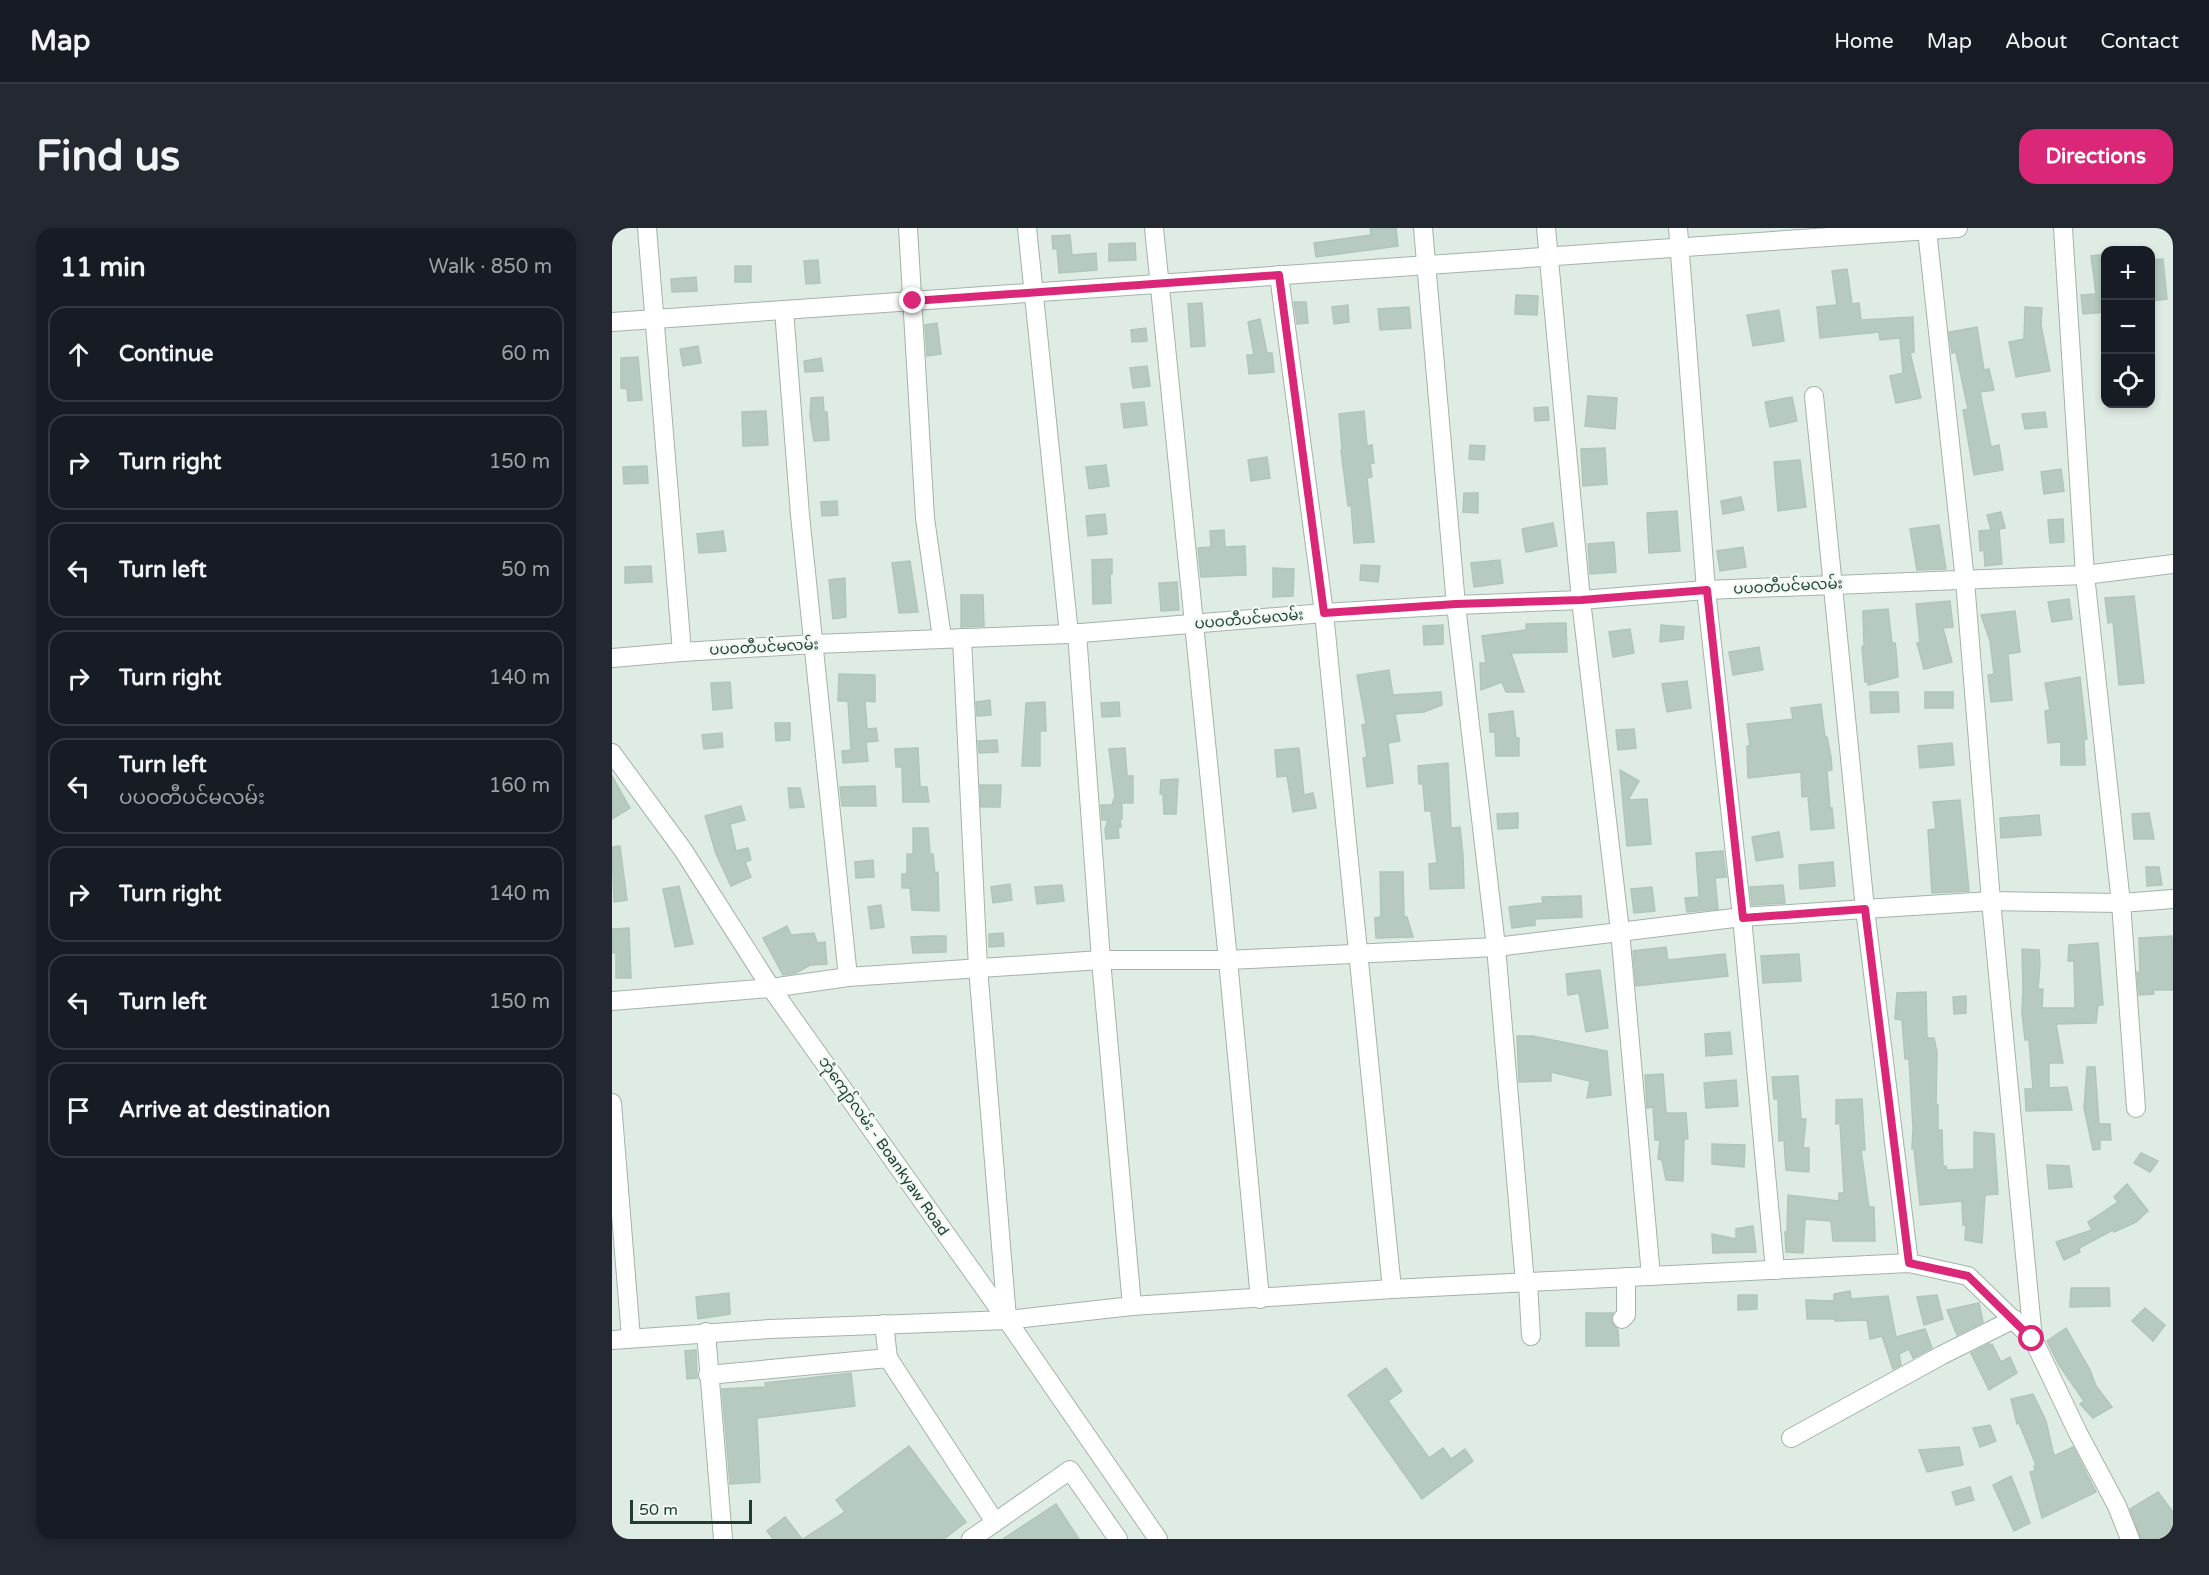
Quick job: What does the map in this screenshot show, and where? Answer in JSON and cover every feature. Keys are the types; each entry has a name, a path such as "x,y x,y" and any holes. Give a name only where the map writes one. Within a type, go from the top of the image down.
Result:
{"street":[{"path":"647,228 682,652"},
{"path":"908,228 925,518 942,638"},
{"path":"1027,228 1073,634 1132,1306"},
{"path":"1154,228 1195,623 1260,1299"},
{"path":"1423,228 1456,604 1496,947 1531,1336"},
{"path":"1546,228 1581,600 1620,931 1651,1276"},
{"path":"1678,228 1707,590 1743,918 1775,1270"},
{"path":"612,322 1958,228"},
{"path":"2063,228 2085,575 2121,903 2136,1108"},
{"path":"1927,230 1965,580 1991,901 2032,1339"},
{"path":"1279,275 1324,613 1392,1289"},
{"path":"784,310 800,515 848,977"},
{"path":"1814,396 1865,909 1909,1263"},
{"name":"ပပဝတီပင်မလမ်း","path":"612,658 815,644 1073,634 1456,604 1581,600 1707,590 1833,584 2085,575 2173,564"},
{"path":"962,638 978,968 1007,1320"},
{"name":"ဘုံကျော်လမ်း - Boankyaw Road","path":"612,753 682,850 771,988 1007,1320 1158,1539"},
{"path":"612,1001 771,988 848,977 1101,960 1228,960 1496,947 1743,918 1865,909 1991,901 2121,903 2173,899"},
{"path":"612,1103 631,1338"},
{"path":"612,1340 706,1332 1007,1320 1132,1306 1392,1289 1909,1263 1968,1276 2032,1339 2117,1506 2130,1539"},
{"path":"1622,1318 1626,1315 1626,1277"},
{"path":"1791,1438 1942,1355 2014,1319"},
{"path":"884,1324 888,1358 995,1522"},
{"path":"706,1332 723,1539"},
{"path":"708,1375 888,1358"},
{"path":"971,1539 1098,1452"},
{"path":"1070,1470 1119,1539"}],"building":[{"path":"1396,228 1398,246 1316,257 1314,243 1371,235 1370,229"},
{"path":"1070,235 1072,255 1096,253 1097,270 1059,273 1057,248 1053,249 1052,236"},
{"path":"1135,243 1136,260 1109,261 1109,244"},
{"path":"2101,255 2101,312 2083,314 2081,295 2096,294 2091,256"},
{"path":"2163,259 2167,299 2155,300 2155,260"},
{"path":"818,260 820,283 806,284 804,261"},
{"path":"735,266 751,266 751,282 735,282"},
{"path":"1847,269 1852,304 1859,303 1861,320 1913,317 1914,352 1910,353 1921,398 1896,403 1890,376 1903,373 1900,338 1880,340 1879,332 1820,338 1817,307 1837,305 1832,271"},
{"path":"696,277 697,291 672,292 671,279"},
{"path":"1516,295 1538,296 1537,315 1515,314"},
{"path":"1294,302 1306,302 1308,323 1297,324"},
{"path":"1202,303 1205,346 1191,347 1188,304"},
{"path":"1348,305 1349,322 1334,324 1332,307"},
{"path":"1409,307 1411,328 1380,330 1378,309"},
{"path":"2025,307 2042,308 2041,325 2050,371 2016,377 2009,342 2024,339"},
{"path":"1779,310 1784,341 1753,346 1747,315"},
{"path":"1260,319 1267,353 1272,353 1274,372 1249,374 1247,355 1254,355 1248,322"},
{"path":"937,323 941,354 927,356 925,325"},
{"path":"1977,327 1984,370 1989,369 1994,390 1980,392 1991,447 1999,445 2003,470 1974,475 1963,410 1968,409 1956,352 1952,353 1949,332"},
{"path":"1146,328 1147,341 1132,342 1131,330"},
{"path":"698,346 701,363 683,366 680,349"},
{"path":"638,357 642,400 628,401 627,389 621,388 621,358"},
{"path":"821,358 823,371 805,372 804,361"},
{"path":"1147,366 1150,386 1133,388 1130,368"},
{"path":"1588,396 1617,398 1615,429 1585,426"},
{"path":"823,397 824,412 827,412 829,440 814,441 810,417 811,398"},
{"path":"1792,397 1797,421 1770,427 1765,402"},
{"path":"1144,402 1147,425 1124,428 1121,404"},
{"path":"1548,407 1549,420 1535,421 1534,408"},
{"path":"766,411 768,445 743,446 742,412"},
{"path":"1364,411 1367,446 1372,445 1374,463 1370,463 1372,477 1367,478 1374,542 1354,543 1351,505 1348,506 1341,450 1339,414"},
{"path":"2045,412 2047,427 2025,429 2022,414"},
{"path":"1470,445 1485,446 1484,460 1469,459"},
{"path":"1605,448 1607,484 1583,486 1581,449"},
{"path":"1267,457 1270,478 1251,481 1248,460"},
{"path":"1800,460 1806,507 1778,511 1774,462"},
{"path":"1106,465 1109,486 1089,489 1086,467"},
{"path":"647,466 648,483 624,484 623,467"},
{"path":"2061,469 2064,491 2044,494 2041,472"},
{"path":"1464,493 1478,493 1478,513 1463,512"},
{"path":"1741,497 1744,510 1723,514 1721,501"},
{"path":"837,501 838,515 822,516 821,502"},
{"path":"1677,511 1680,551 1649,553 1647,513"},
{"path":"2001,512 2005,528 1999,529 2002,564 1985,566 1984,550 1980,551 1979,531 1991,530 1987,515"},
{"path":"1105,514 1107,534 1088,536 1086,516"},
{"path":"2063,519 2064,542 2050,543 2048,520"},
{"path":"1553,523 1557,546 1526,552 1522,529"},
{"path":"1939,525 1946,569 1917,570 1910,529"},
{"path":"1224,530 1225,547 1245,546 1246,575 1201,577 1198,548 1211,547 1210,531"},
{"path":"723,531 726,551 699,553 697,534"},
{"path":"1614,542 1616,572 1590,574 1588,544"},
{"path":"1743,547 1746,567 1720,571 1717,551"},
{"path":"1112,559 1111,603 1093,604 1092,560"},
{"path":"1500,560 1503,583 1474,587 1471,563"},
{"path":"910,561 918,612 899,613 892,563"},
{"path":"1361,565 1380,566 1378,582 1360,580"},
{"path":"651,566 652,582 625,583 625,567"},
{"path":"1273,568 1294,569 1293,596 1273,597"},
{"path":"845,578 846,617 833,619 829,580"},
{"path":"1177,582 1179,610 1161,611 1159,583"},
{"path":"961,595 983,595 984,626 961,627"},
{"path":"2134,596 2144,683 2119,685 2113,622 2108,623 2105,598"},
{"path":"2069,599 2072,619 2052,622 2048,602"},
{"path":"1950,601 1953,627 1943,628 1952,662 1924,669 1917,643 1920,642 1916,604"},
{"path":"1888,609 1892,643 1895,643 1896,649 1898,677 1868,685 1868,681 1865,682 1862,647 1864,646 1863,611"},
{"path":"2015,611 2020,652 2008,654 2012,700 1991,702 1988,675 1994,674 1990,641 1981,615"},
{"path":"1566,623 1567,652 1511,653 1524,692 1506,692 1502,682 1481,690 1480,663 1486,663 1482,636 1526,630 1526,624"},
{"path":"1443,625 1443,644 1424,645 1423,626"},
{"path":"1661,625 1684,627 1683,639 1660,642"},
{"path":"1630,629 1634,653 1613,657 1609,632"},
{"path":"1759,647 1763,670 1733,675 1729,652"},
{"path":"1389,670 1393,695 1441,692 1442,705 1424,712 1395,714 1400,741 1388,743 1393,783 1367,787 1363,758 1367,757 1362,725 1366,724 1357,675"},
{"path":"839,674 875,675 875,702 865,701 867,729 876,728 878,741 866,742 868,761 843,763 842,751 851,750 848,701 838,701"},
{"path":"2080,677 2087,739 2084,739 2085,765 2061,765 2061,742 2048,743 2045,711 2050,710 2045,683"},
{"path":"1687,681 1691,708 1667,712 1662,684"},
{"path":"730,682 732,708 713,710 711,683"},
{"path":"1870,692 1898,692 1899,712 1871,713"},
{"path":"1925,692 1953,692 1953,708 1925,708"},
{"path":"990,700 991,715 977,716 976,702"},
{"path":"1045,702 1046,731 1040,731 1040,766 1022,766 1026,703"},
{"path":"1119,702 1120,716 1102,717 1101,703"},
{"path":"1821,704 1825,737 1827,737 1831,757 1832,770 1827,771 1834,828 1811,830 1808,796 1802,797 1801,772 1748,778 1747,746 1750,746 1747,724 1793,719 1791,708"},
{"path":"1513,711 1516,738 1519,738 1519,756 1496,756 1495,732 1490,732 1489,714"},
{"path":"775,723 790,723 790,740 776,741"},
{"path":"1634,729 1636,748 1618,750 1616,730"},
{"path":"722,733 723,747 704,749 702,735"},
{"path":"997,740 998,752 979,753 978,741"},
{"path":"1952,743 1954,765 1920,768 1918,746"},
{"path":"918,748 920,787 927,787 929,802 903,802 902,767 896,767 895,749"},
{"path":"1125,748 1127,776 1133,776 1133,803 1118,803 1122,805 1121,827 1118,828 1119,838 1106,839 1105,829 1108,820 1102,820 1101,805 1112,805 1115,796 1109,749"},
{"path":"1299,748 1304,795 1313,793 1316,808 1293,812 1287,776 1277,777 1275,750"},
{"path":"1448,763 1451,828 1460,827 1464,888 1430,889 1429,864 1437,863 1431,811 1425,811 1423,784 1419,784 1418,766"},
{"path":"1620,770 1639,781 1628,800 1647,799 1651,844 1627,846"},
{"path":"612,776 630,808 612,819"},
{"path":"1178,779 1176,814 1164,814 1163,794 1160,794 1161,780"},
{"path":"980,785 1001,785 1000,807 981,807"},
{"path":"875,786 876,806 842,806 840,787"},
{"path":"788,788 800,788 804,807 790,808"},
{"path":"1960,800 1969,891 1932,893 1928,830 1936,829 1933,802"},
{"path":"741,806 745,820 730,824 736,851 748,848 751,860 745,862 751,877 731,886 716,854 705,816"},
{"path":"1518,813 1518,828 1498,829 1497,814"},
{"path":"2149,813 2154,839 2134,839 2132,814"},
{"path":"2039,815 2041,835 2001,838 2000,818"},
{"path":"913,828 928,828 930,854 933,854 935,873 938,872 939,911 912,910 910,888 902,888 902,874 907,874 907,854 913,854"},
{"path":"1779,832 1783,857 1756,861 1752,837"},
{"path":"620,846 627,900 614,902 612,847"},
{"path":"1723,851 1726,877 1715,878 1718,909 1687,912 1685,898 1699,897 1696,853"},
{"path":"873,860 874,877 856,878 855,862"},
{"path":"1833,862 1835,886 1800,889 1799,865"},
{"path":"2146,867 2159,867 2162,885 2147,886"},
{"path":"1380,872 1403,872 1404,917 1407,917 1413,937 1376,938 1375,918 1381,917"},
{"path":"1010,884 1012,900 993,903 991,887"},
{"path":"1062,885 1064,901 1037,904 1035,887"},
{"path":"1783,885 1785,903 1752,905 1750,887"},
{"path":"679,886 693,944 675,947 663,889"},
{"path":"1652,887 1655,911 1634,913 1631,889"},
{"path":"1581,896 1582,917 1535,919 1535,925 1512,928 1509,907 1543,903 1542,897"},
{"path":"881,905 884,927 871,929 868,907"},
{"path":"787,926 791,935 814,933 817,943 825,942 827,964 810,965 796,973 783,975 763,938"},
{"path":"629,928 631,978 616,978 616,952 613,953 612,929"},
{"path":"1003,933 1004,946 989,947 989,934"},
{"path":"946,936 946,952 913,953 911,937"},
{"path":"2172,936 2173,990 2153,990 2154,994 2139,995 2137,972 2140,973 2139,938"},
{"path":"2098,943 2103,1005 2098,1005 2096,1023 2056,1024 2063,1063 2049,1063 2049,1088 2067,1087 2072,1110 2026,1111 2025,1089 2033,1089 2029,1040 2025,1040 2022,1013 2022,949 2039,950 2038,989 2043,989 2042,1008 2075,1008 2074,961 2068,961 2069,945"},
{"path":"1666,947 1668,960 1725,954 1728,976 1636,986 1633,951"},
{"path":"1799,954 1801,981 1763,983 1761,956"},
{"path":"1600,970 1608,1028 1586,1032 1579,993 1568,995 1566,974"},
{"path":"1926,992 1927,1038 1934,1038 1937,1052 1936,1105 1938,1105 1938,1130 1942,1130 1943,1166 1946,1166 1947,1170 1974,1169 1974,1132 1994,1134 1998,1194 1985,1195 1982,1243 1965,1240 1966,1225 1963,1225 1962,1201 1920,1205 1914,1149 1912,1149 1909,1059 1905,1059 1902,1020 1895,1019 1897,993"},
{"path":"1966,996 1966,1013 1954,1014 1953,997"},
{"path":"1730,1032 1732,1054 1706,1056 1705,1034"},
{"path":"1517,1036 1533,1036 1607,1051 1611,1095 1587,1098 1590,1081 1551,1072 1551,1081 1519,1082"},
{"path":"2087,1067 2095,1067 2099,1124 2110,1124 2111,1140 2100,1140 2100,1149 2093,1150 2084,1108"},
{"path":"1663,1074 1666,1113 1686,1113 1688,1139 1684,1139 1683,1181 1666,1180 1662,1160 1658,1159 1660,1140 1655,1140 1653,1107 1647,1108 1645,1075"},
{"path":"1798,1076 1801,1119 1806,1119 1803,1148 1809,1148 1809,1172 1786,1170 1784,1140 1779,1141 1778,1099 1774,1099 1772,1077"},
{"path":"1736,1080 1738,1106 1706,1108 1704,1083"},
{"path":"1862,1099 1865,1150 1861,1150 1869,1207 1874,1207 1875,1241 1833,1241 1831,1221 1805,1219 1803,1253 1786,1252 1788,1195 1839,1201 1839,1193 1844,1193 1840,1123 1836,1124 1836,1100"},
{"path":"1712,1144 1745,1145 1744,1167 1712,1164"},
{"path":"2141,1153 2158,1161 2150,1172 2134,1163"},
{"path":"2047,1165 2069,1166 2072,1187 2049,1189"},
{"path":"2127,1184 2148,1211 2136,1222 2114,1232 2113,1230 2079,1248 2080,1252 2064,1260 2056,1242 2092,1230 2088,1222 2118,1202 2114,1197"},
{"path":"1753,1226 1756,1252 1713,1253 1712,1234 1736,1239 1736,1229"},
{"path":"2071,1288 2109,1288 2110,1306 2070,1307"},
{"path":"1850,1291 1851,1299 1888,1296 1896,1337 1925,1329 1932,1348 1913,1358 1909,1349 1899,1354 1901,1365 1893,1369 1882,1336 1870,1339 1867,1320 1807,1319 1806,1300 1834,1301 1834,1294"},
{"path":"729,1293 730,1314 698,1319 696,1297"},
{"path":"1738,1295 1757,1295 1757,1309 1738,1310"},
{"path":"1937,1295 1943,1319 1924,1325 1917,1297"},
{"path":"1979,1303 1983,1322 1957,1335 1947,1310"},
{"path":"2145,1308 2165,1325 2153,1341 2132,1321"},
{"path":"1586,1313 1613,1313 1611,1321 1618,1330 1619,1346 1586,1346"},
{"path":"2066,1328 2090,1370 2096,1386 2112,1407 2093,1418 2080,1404 2084,1401 2059,1365 2047,1341"},
{"path":"1989,1344 1989,1346 1992,1344 2001,1362 2010,1357 2017,1373 1989,1390 1971,1353"},
{"path":"696,1350 697,1378 687,1379 685,1351"},
{"path":"1386,1368 1402,1391 1388,1401 1429,1458 1443,1448 1451,1459 1465,1449 1473,1461 1422,1499 1348,1395"},
{"path":"851,1373 855,1406 757,1418 760,1482 730,1484 722,1389 766,1387 765,1383"},
{"path":"2033,1394 2046,1421 2054,1456 2073,1447 2096,1492 2042,1518 2030,1472 2035,1471 2034,1466 2036,1465 2019,1423 2017,1424 2011,1399"},
{"path":"1990,1425 1996,1441 1980,1447 1973,1428"},
{"path":"909,1446 966,1522 944,1539 803,1539 845,1512 836,1500"},
{"path":"1959,1447 1963,1465 1927,1472 1919,1450"},
{"path":"2011,1476 2030,1523 2014,1531 1993,1485"},
{"path":"1970,1487 1974,1500 1956,1505 1952,1492"},
{"path":"2158,1492 2173,1512 2173,1539 2141,1539 2130,1509"},
{"path":"1056,1504 1079,1539 1003,1539"},
{"path":"785,1517 802,1539 773,1539 767,1531"}],"route":[{"path":"913,301 1279,275 1324,613 1456,604 1581,600 1707,590 1743,918 1865,909 1909,1263 1968,1276 2032,1339"}]}
